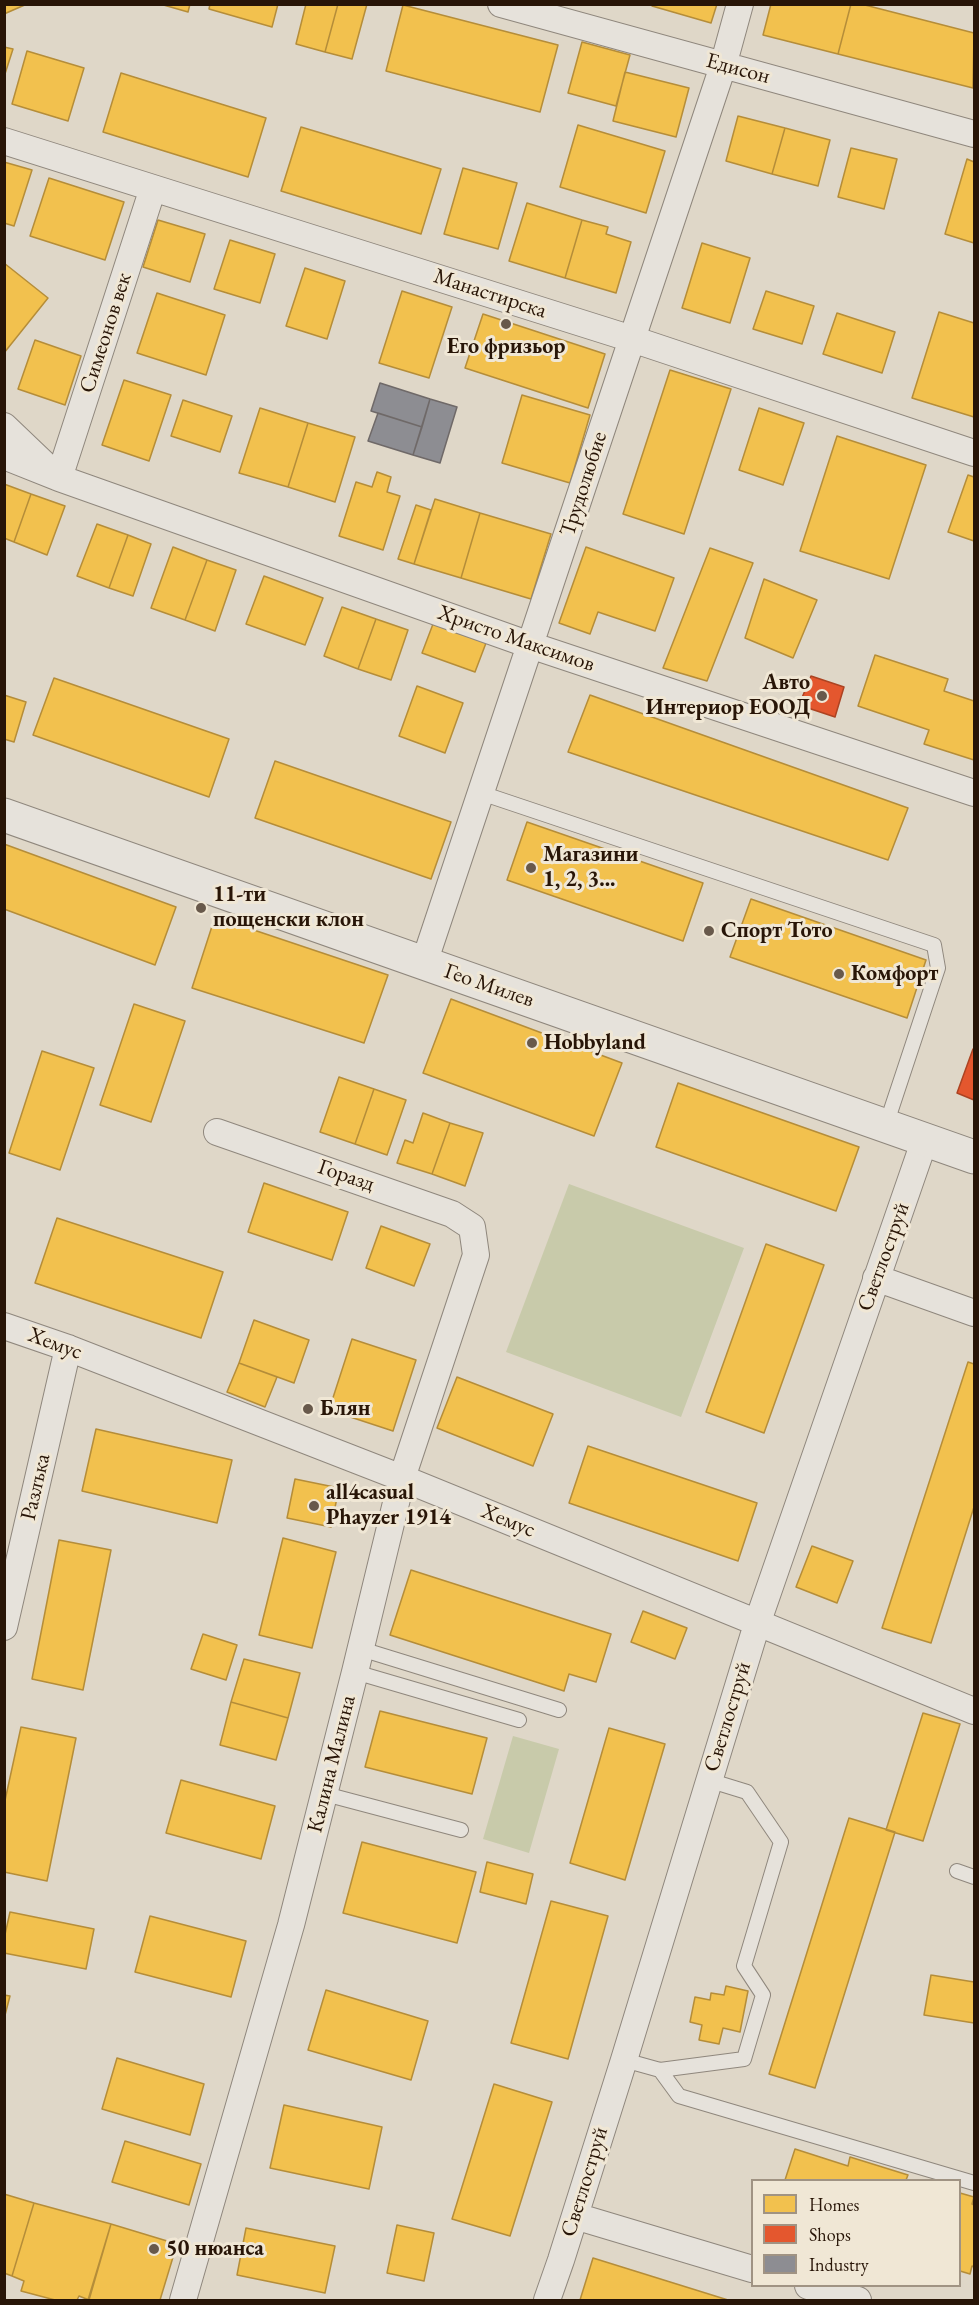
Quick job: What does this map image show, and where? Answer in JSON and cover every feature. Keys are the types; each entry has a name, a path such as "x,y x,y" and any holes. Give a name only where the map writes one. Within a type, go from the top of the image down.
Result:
{"street":[{"name":"Едисон","path":"501,4 975,134"},
{"name":"Трудолюбие","path":"424,963 723,66 740,4"},
{"name":"Манастирска","path":"4,141 632,339 975,453"},
{"name":"Симеонов век","path":"59,478 153,188"},
{"name":"Христо Максимов","path":"4,426 59,478"},
{"name":"Христо Максимов","path":"4,456 59,478 530,645 975,794"},
{"name":"Гео Милев","path":"4,814 975,1157"},
{"name":"Горазд","path":"218,1132 452,1214 472,1227"},
{"name":"Светлоструй","path":"547,2301 624,2060 757,1624 926,1139"},
{"name":"Калина Малина","path":"183,2301 291,1925 402,1478 476,1255 472,1227"},
{"path":"876,1278 975,1313"},
{"name":"Хемус","path":"4,1326 68,1348 402,1478 975,1711"},
{"name":"Разлъка","path":"4,1627 68,1348"},
{"path":"575,2216 751,2268"},
{"path":"811,2287 858,2301"}],"lane":[{"path":"481,793 934,945 938,968 886,1125"},
{"path":"358,1661 559,1710"},
{"path":"358,1661 519,1720"},
{"path":"624,2060 660,2070 744,2059 763,1995 744,1966 781,1842 747,1792 708,1780"},
{"path":"325,1794 461,1830"},
{"path":"957,1871 975,1877"},
{"path":"660,2070 679,2096 975,2183"}],"green space":[{"path":"569,1184 744,1248 681,1417 506,1352"},
{"path":"513,1736 559,1749 529,1853 483,1839"}],"building: Homes":[{"path":"4,4 27,4 4,14"},
{"path":"160,4 190,4 188,12"},
{"path":"210,4 278,4 272,27 209,9"},
{"path":"306,4 338,4 325,52 296,44"},
{"path":"338,4 367,4 352,59 325,52"},
{"path":"653,4 717,4 711,23 652,6"},
{"path":"771,4 851,4 838,54 763,35"},
{"path":"851,4 861,4 974,33 973,88 838,54"},
{"path":"403,5 558,45 540,112 386,71"},
{"path":"582,42 630,55 616,106 568,93"},
{"path":"4,47 13,49 4,77"},
{"path":"27,51 84,68 68,121 12,104"},
{"path":"625,72 689,88 676,137 613,121"},
{"path":"121,73 266,118 248,177 103,132"},
{"path":"738,116 785,128 772,174 726,161"},
{"path":"578,125 665,151 646,213 560,187"},
{"path":"301,127 441,169 421,234 281,191"},
{"path":"785,128 830,140 818,186 772,174"},
{"path":"851,148 897,159 884,209 838,197"},
{"path":"967,159 974,162 974,243 945,234"},
{"path":"4,162 32,170 14,226 4,223"},
{"path":"463,168 517,183 498,249 444,234"},
{"path":"49,178 124,202 105,260 30,236"},
{"path":"527,203 582,220 565,278 509,261"},
{"path":"158,220 205,234 190,282 143,267"},
{"path":"582,220 608,227 606,234 631,242 616,293 565,278"},
{"path":"230,240 275,254 260,303 214,289"},
{"path":"702,243 750,258 730,323 682,308"},
{"path":"4,263 48,298 4,353"},
{"path":"305,268 345,281 327,339 286,326"},
{"path":"402,291 452,307 429,378 379,363"},
{"path":"766,291 814,306 802,344 753,329"},
{"path":"157,293 225,315 206,375 137,353"},
{"path":"939,312 974,323 974,417 912,398"},
{"path":"837,313 895,332 882,373 823,354"},
{"path":"483,314 605,354 588,408 465,368"},
{"path":"35,340 81,356 65,405 18,389"},
{"path":"670,370 731,389 684,534 623,514"},
{"path":"124,380 171,395 149,461 102,445"},
{"path":"522,395 590,415 570,483 502,463"},
{"path":"183,400 232,416 220,452 171,436"},
{"path":"260,408 308,423 288,487 239,473"},
{"path":"759,408 804,423 783,485 739,470"},
{"path":"308,423 355,437 335,502 288,487"},
{"path":"837,436 926,465 889,579 800,551"},
{"path":"377,472 391,477 387,492 400,496 383,550 339,536 356,482 372,487"},
{"path":"968,475 974,477 974,541 948,532"},
{"path":"4,484 31,494 14,542 4,538"},
{"path":"31,494 65,506 47,555 14,542"},
{"path":"435,499 480,513 461,578 414,564"},
{"path":"416,505 431,510 414,564 398,559"},
{"path":"480,513 551,534 531,599 461,578"},
{"path":"97,524 128,535 109,588 77,576"},
{"path":"128,535 151,544 133,596 109,588"},
{"path":"173,547 207,560 185,620 151,608"},
{"path":"586,547 674,578 655,631 598,612 590,634 559,623"},
{"path":"710,548 753,563 707,681 663,668"},
{"path":"207,560 236,570 215,631 185,620"},
{"path":"264,576 323,598 305,645 246,624"},
{"path":"764,579 817,600 793,658 745,638"},
{"path":"342,607 376,619 358,669 324,656"},
{"path":"376,619 408,630 391,680 358,669"},
{"path":"433,624 486,643 475,672 422,653"},
{"path":"875,655 948,679 944,691 974,701 974,760 924,744 929,730 858,706"},
{"path":"54,678 229,739 209,797 33,735"},
{"path":"417,686 463,703 445,753 399,736"},
{"path":"4,695 26,702 14,742 4,739"},
{"path":"590,695 908,808 888,860 568,752"},
{"path":"275,761 451,822 431,879 255,818"},
{"path":"527,822 703,883 683,941 507,880"},
{"path":"4,844 176,907 155,965 4,909"},
{"path":"751,899 926,960 907,1018 730,957"},
{"path":"215,917 388,975 364,1043 192,988"},
{"path":"451,999 622,1063 594,1136 423,1073"},
{"path":"134,1004 185,1021 151,1122 100,1105"},
{"path":"42,1051 94,1068 60,1170 9,1153"},
{"path":"339,1077 374,1089 355,1144 320,1132"},
{"path":"678,1083 859,1147 836,1211 656,1147"},
{"path":"374,1089 406,1100 387,1155 355,1144"},
{"path":"423,1113 450,1123 432,1174 397,1163 405,1140 413,1143"},
{"path":"450,1123 483,1133 465,1186 432,1174"},
{"path":"264,1183 348,1212 332,1260 248,1232"},
{"path":"57,1218 223,1272 201,1338 35,1283"},
{"path":"381,1226 430,1244 414,1286 366,1268"},
{"path":"766,1244 824,1265 764,1433 706,1412"},
{"path":"254,1320 309,1340 294,1383 239,1363"},
{"path":"352,1339 416,1360 393,1431 329,1410"},
{"path":"968,1362 974,1364 974,1507 931,1643 882,1628"},
{"path":"239,1363 277,1377 265,1407 227,1392"},
{"path":"457,1377 553,1414 533,1466 437,1428"},
{"path":"96,1429 232,1460 217,1523 82,1491"},
{"path":"588,1446 757,1503 738,1561 569,1503"},
{"path":"295,1479 339,1488 331,1527 287,1518"},
{"path":"283,1538 336,1552 312,1648 259,1635"},
{"path":"59,1540 111,1550 83,1690 32,1679"},
{"path":"812,1546 853,1561 837,1603 796,1587"},
{"path":"411,1570 611,1634 596,1682 569,1674 564,1691 390,1635"},
{"path":"643,1611 687,1628 675,1659 631,1642"},
{"path":"203,1634 237,1645 226,1680 191,1669"},
{"path":"244,1659 300,1673 288,1718 231,1702"},
{"path":"231,1702 288,1718 276,1760 220,1745"},
{"path":"380,1711 487,1738 472,1794 365,1767"},
{"path":"923,1713 960,1724 923,1841 886,1830"},
{"path":"21,1727 76,1738 47,1881 4,1872 4,1805"},
{"path":"609,1728 665,1744 625,1880 570,1863"},
{"path":"181,1780 275,1806 261,1859 166,1833"},
{"path":"849,1818 895,1832 815,2088 769,2074"},
{"path":"362,1842 476,1872 457,1943 343,1913"},
{"path":"487,1862 533,1874 526,1904 480,1892"},
{"path":"551,1901 608,1916 568,2059 511,2043"},
{"path":"10,1912 94,1929 86,1969 4,1953 4,1939"},
{"path":"150,1916 246,1941 231,1997 135,1972"},
{"path":"931,1975 974,1982 974,2023 924,2015"},
{"path":"726,1986 748,1991 740,2032 723,2028 719,2044 699,2040 702,2025 690,2022 695,1997 710,2000 711,1993 724,1995"},
{"path":"326,1990 428,2021 411,2080 308,2050"},
{"path":"4,1995 10,1996 4,2019"},
{"path":"117,2058 204,2084 190,2135 102,2109"},
{"path":"494,2084 552,2102 510,2236 452,2219"},
{"path":"284,2105 382,2127 369,2189 270,2168"},
{"path":"125,2141 201,2164 189,2205 112,2182"},
{"path":"795,2149 848,2166 850,2157 908,2175 906,2179 785,2179"},
{"path":"961,2193 974,2197 972,2204 974,2205 974,2267 972,2266 970,2274 961,2271"},
{"path":"4,2194 34,2203 12,2276 4,2273"},
{"path":"34,2203 111,2224 89,2300 79,2296 77,2300 55,2300 21,2291 24,2281 12,2276"},
{"path":"111,2224 177,2244 160,2300 88,2300"},
{"path":"397,2225 434,2233 424,2281 387,2273"},
{"path":"246,2228 335,2246 325,2293 237,2275"},
{"path":"593,2258 728,2300 580,2300"}],"building: Shops":[{"name":"Авто Интериор ЕООД","path":"811,676 844,687 835,717 799,705"},
{"path":"974,1050 974,1100 957,1093"}],"building: Industry":[{"path":"380,383 430,399 422,427 371,411"},
{"path":"430,399 457,407 440,463 413,455"},
{"path":"378,413 422,427 413,455 368,441"}],"place":[{"name":"Его фризьор","path":"506,324"},
{"name":"Авто Интериор ЕООД","path":"822,696"},
{"name":"Магазини 1, 2, 3...","path":"531,868"},
{"name":"11-ти пощенски клон","path":"201,908"},
{"name":"Спорт Тото","path":"709,931"},
{"name":"Комфорт","path":"839,974"},
{"name":"Hobbyland","path":"532,1043"},
{"name":"Блян","path":"308,1409"},
{"name":"all4casual Phayzer 1914","path":"314,1506"},
{"name":"50 нюанса","path":"154,2249"}]}
